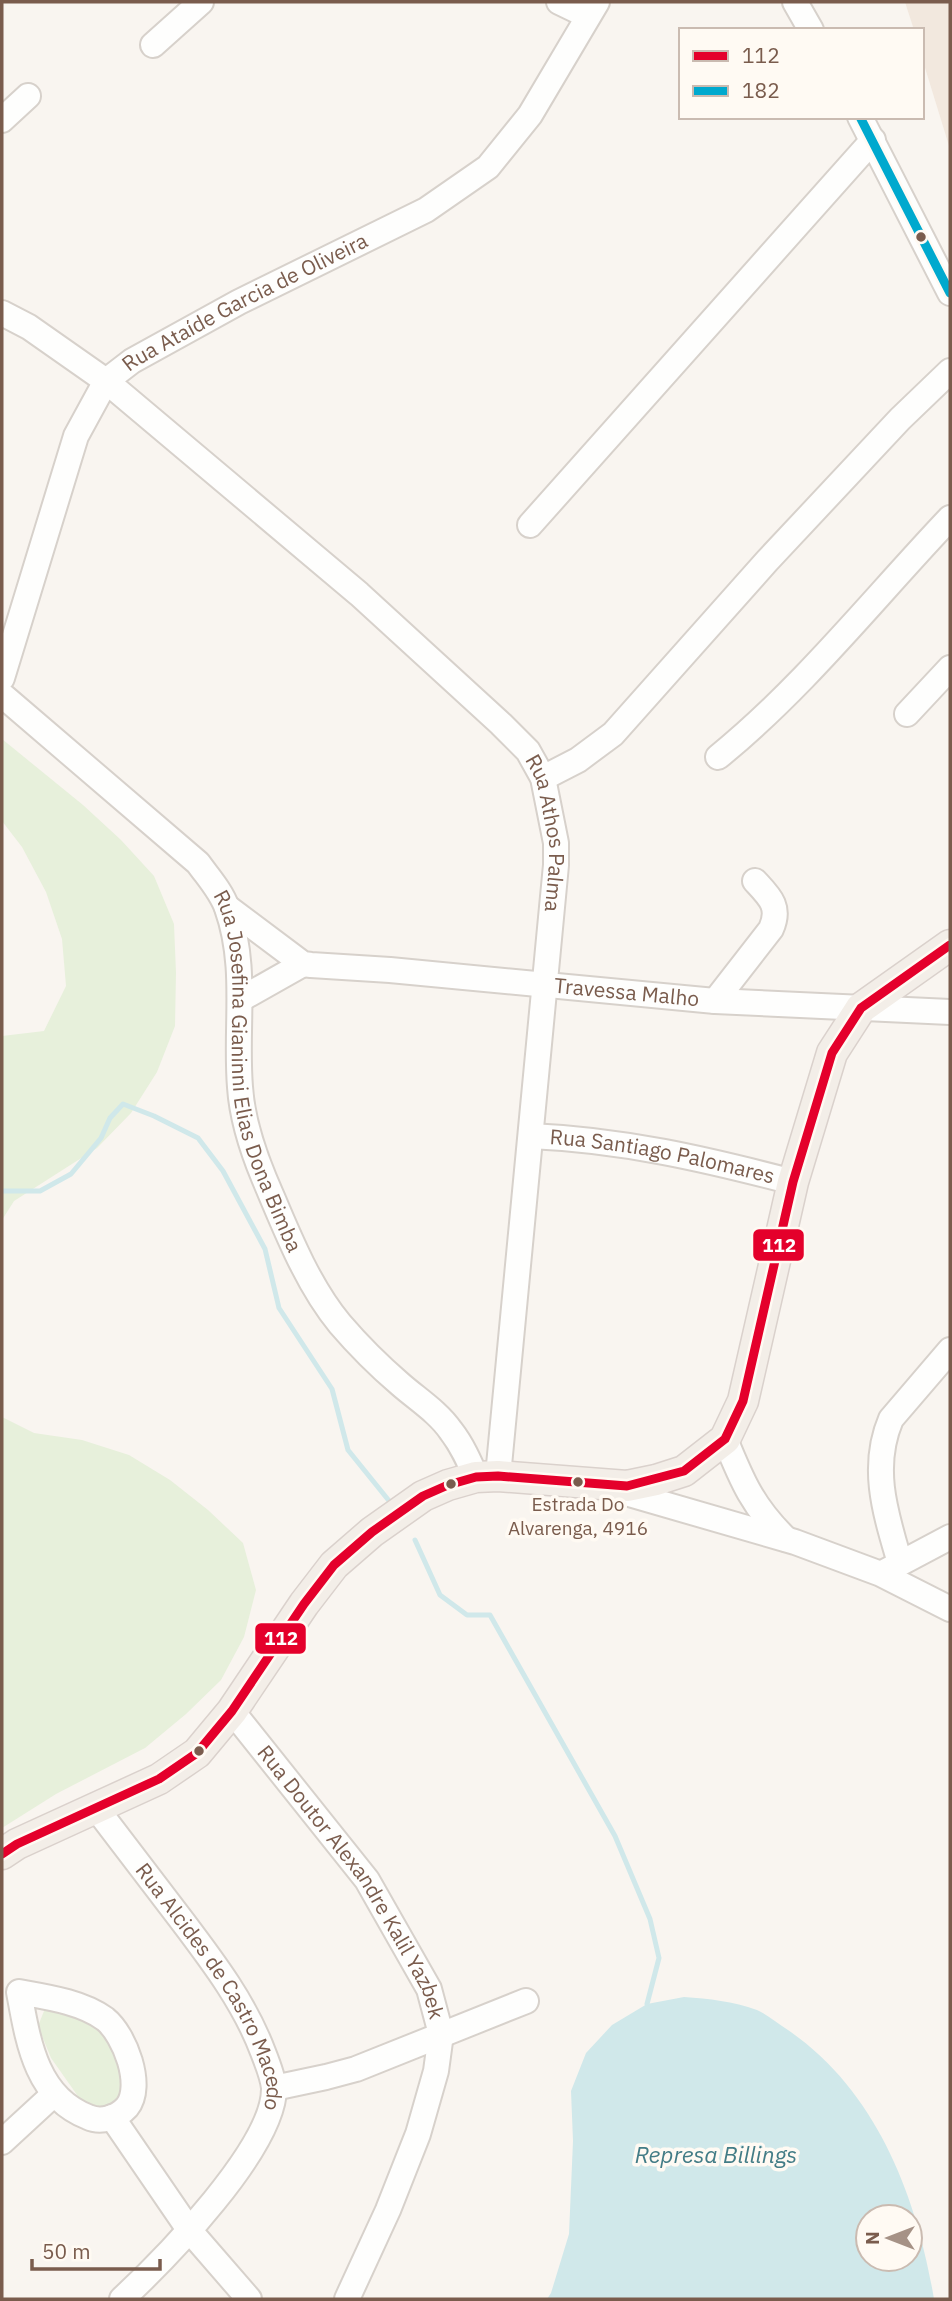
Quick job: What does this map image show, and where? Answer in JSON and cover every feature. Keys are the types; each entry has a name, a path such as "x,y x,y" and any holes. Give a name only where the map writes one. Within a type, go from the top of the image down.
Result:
{"main road":[{"path":"2,1854 17,1844 159,1779 197,1753 232,1711 304,1604 334,1565 372,1532 423,1496 448,1485 487,1477 627,1486 684,1471 725,1439 743,1401 793,1182 832,1054 861,1008 950,945"}],"street":[{"path":"153,45 201,2"},
{"path":"559,2 592,9"},
{"path":"795,2 810,28"},
{"name":"Rua Ataíde Garcia de Oliveira","path":"2,678 76,436 106,382 132,361 239,302 426,209 478,174 510,142 530,115 592,9"},
{"path":"2,120 28,96"},
{"path":"861,119 950,293"},
{"path":"530,525 873,140"},
{"name":"Rua Athos Palma","path":"2,313 29,327 106,382 359,594 501,724 528,751 544,778 556,843 556,865 531,1136 487,1477"},
{"path":"544,778 578,760 613,734 776,552 900,419 950,371"},
{"path":"718,757 816,664 950,518"},
{"path":"907,714 950,668"},
{"name":"Rua Josefina Gianinni Elias Dona Bimba","path":"2,695 198,863 227,906 236,946 241,999 240,1089 248,1134 264,1178 310,1278 340,1324 394,1379 450,1428 487,1477"},
{"path":"715,1001 771,929 775,920 775,906 755,881"},
{"path":"227,906 303,964 241,999"},
{"name":"Travessa Malho","path":"303,964 715,1001 950,1012"},
{"name":"Rua Santiago Palomares","path":"531,1136 624,1143 793,1182"},
{"path":"890,1568 880,1473 885,1433 891,1419 950,1349"},
{"path":"725,1439 756,1506 787,1540"},
{"path":"599,1485 890,1568 950,1609"},
{"path":"890,1568 950,1536"},
{"name":"Rua Doutor Alexandre Kalil Yazbek","path":"232,1711 367,1880 429,1989 441,2034 436,2071 418,2134 388,2210 347,2299"},
{"name":"Rua Alcides de Castro Macedo","path":"96,1808 212,1959 238,1999 259,2041 274,2088 259,2136 190,2231 121,2299"},
{"path":"10,1989 86,2010 104,2018 116,2029 127,2049 132,2066 128,2106 112,2118 93,2120 75,2113 53,2095 34,2059 10,1989"},
{"path":"274,2088 356,2068 526,2001"},
{"path":"2,2142 53,2095"},
{"path":"112,2118 190,2231 249,2299"}],"shaded area":[{"path":"905,2 950,2 950,149 924,64 924,28 913,28"}],"green space":[{"path":"2,739 83,805 121,840 154,876 174,924 176,973 175,1026 157,1072 131,1113 97,1148 14,1201 2,1220 2,1036 44,1031 66,986 62,939 46,892 22,847 2,821"},
{"path":"2,1417 34,1433 82,1440 129,1455 170,1480 208,1510 243,1543 256,1590 244,1637 221,1680 186,1714 145,1748 56,1794 2,1828"},
{"path":"46,2006 87,2020 110,2041 116,2051 122,2075 115,2111 87,2109 51,2058 38,2026"}],"water":[{"name":"Represa Billings","path":"684,1997 721,2001 757,2010 819,2055 846,2083 869,2115 888,2149 910,2203 854,2203 854,2273 924,2273 924,2253 934,2299 547,2299 569,2234 573,2141 571,2091 586,2053 612,2025 647,2004"}],"waterway":[{"path":"2,1191 40,1191 71,1174 101,1138 110,1118 123,1104 198,1138 223,1171 265,1249 279,1308 332,1389 348,1450 390,1502"},
{"path":"415,1540 440,1595 467,1615 490,1615 615,1836 650,1919 659,1958 647,2004"}],"transit line":[{"name":"182","path":"861,119 950,293"},
{"name":"112","path":"2,1854 17,1844 159,1779 197,1753 232,1711 304,1604 334,1565 372,1532 423,1496 476,1477 498,1476 627,1486 684,1471 725,1439 743,1401 793,1182 832,1053 861,1008 950,945"}],"place":[{"name":"Estrada Do Alvarenga, 4916","path":"578,1482"}]}
